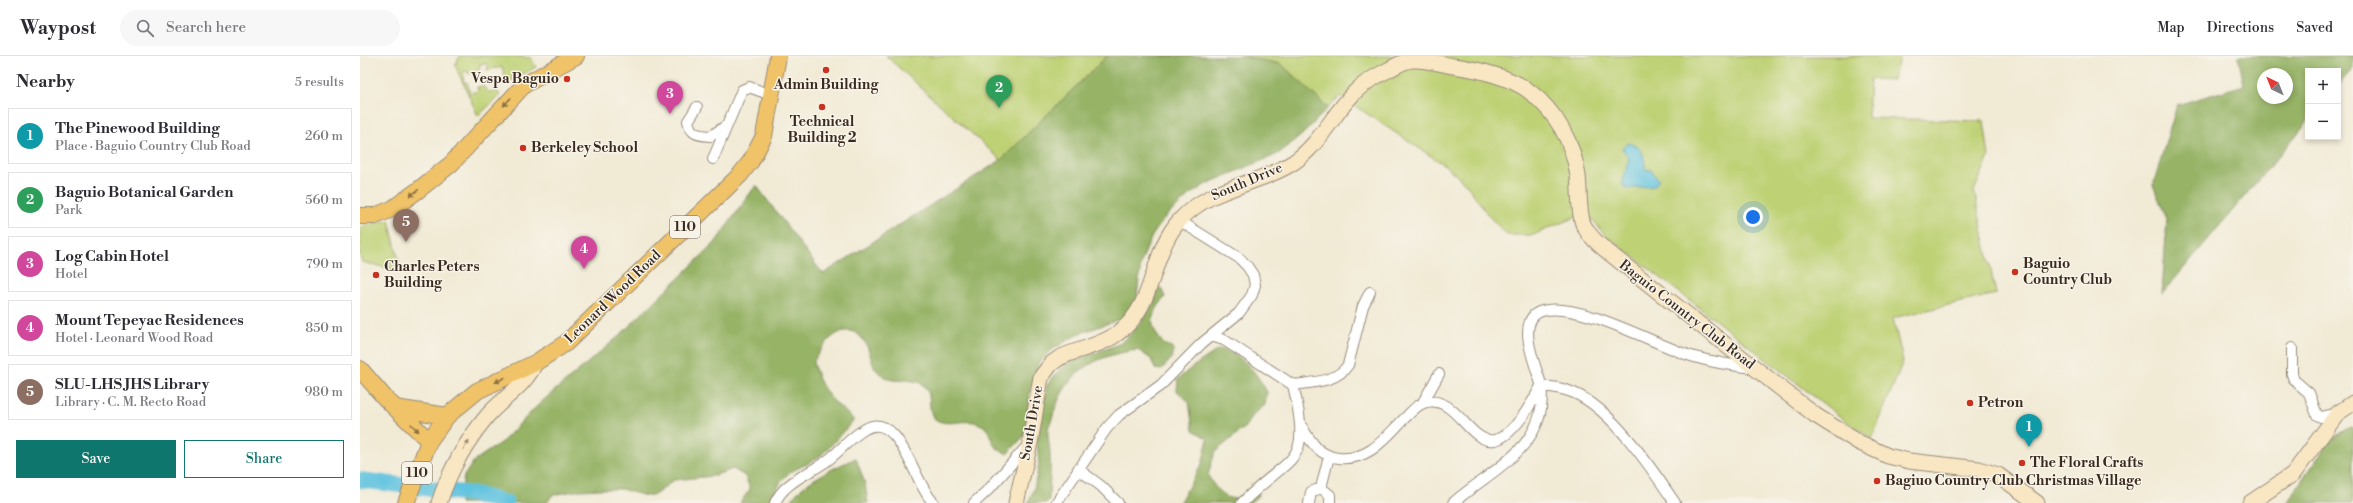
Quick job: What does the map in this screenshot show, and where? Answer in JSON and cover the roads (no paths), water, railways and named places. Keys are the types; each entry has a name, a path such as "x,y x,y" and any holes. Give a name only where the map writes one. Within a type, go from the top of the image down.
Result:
{"main road":[{"path":"360,216 375,216 392,209 417,191 451,164 524,85 572,56"},
{"name":"Leonard Wood Road","path":"406,503 429,442 447,416 477,391 535,362 566,343 740,175 751,160 764,136 778,56"},
{"name":"South Drive","path":"1016,503 1030,443 1038,388 1045,371 1059,358 1115,335 1136,317 1148,294 1160,251 1167,238 1191,209 1219,192 1266,175 1294,161 1317,139 1355,92 1381,74 1411,58"},
{"name":"Baguio Country Club Road","path":"1411,58 1460,66 1496,77 1527,90 1539,100 1552,114 1562,129 1574,159 1580,207 1583,222 1587,231 1612,256 1746,365 1815,415 1858,442 1888,456 1909,461 1979,468 1998,476 2037,503"},
{"path":"439,502 448,480 477,429 500,402 530,374 535,362"},
{"path":"360,369 374,388 429,442"},
{"path":"2250,503 2293,474 2338,413 2353,403"},
{"path":"395,408 447,416"}],"street":[{"path":"713,159 738,94 745,87 749,87 771,94"},
{"path":"697,107 688,121 690,130 695,135 711,136 727,125"},
{"path":"1056,503 1107,428 1119,415 1162,385 1247,304 1255,285 1253,275 1239,258 1180,221"},
{"path":"1215,333 1293,385 1333,378 1344,372 1348,365 1363,306 1370,292"},
{"path":"1453,503 1517,452 1528,441 1540,418 1541,386 1530,348 1528,328 1533,316 1544,310 1580,314 1606,322 1690,356 1746,365"},
{"path":"2292,348 2292,374 2294,380 2308,393 2317,415 2321,417 2338,413"},
{"path":"1422,404 1439,374"},
{"path":"1242,503 1288,464 1298,450 1302,427 1293,385"},
{"path":"1298,450 1348,459 1361,457 1368,454 1422,404 1428,401 1442,404 1478,442 1485,445 1499,446 1512,437 1519,429 1541,386"},
{"path":"1541,386 1561,388 1575,393 1598,408 1633,447 1675,503"},
{"path":"775,503 782,490 823,464 858,433 877,425 886,427 894,433 920,485 934,503"},
{"path":"1302,427 1325,454 1321,488"},
{"path":"974,503 990,488 1030,443"},
{"path":"1078,470 1101,486 1118,503"},
{"path":"1309,503 1311,492 1321,488"},
{"path":"1321,488 1330,495 1330,503"}],"water":[{"path":"1628,143 1640,149 1644,156 1645,169 1651,170 1659,180 1654,186 1626,189 1622,183 1629,159 1622,148"}],"waterway":[{"path":"360,480 479,495 506,503"}],"place":[{"name":"Admin Building","path":"826,70"},
{"name":"Vespa Baguio","path":"567,79"},
{"name":"Technical Building 2","path":"822,107"},
{"name":"Baguio Botanical Garden","path":"999,108"},
{"name":"Log Cabin Hotel","path":"670,114"},
{"name":"Berkeley School","path":"523,148"},
{"name":"SLU-LHS JHS Library","path":"406,242"},
{"name":"Mount Tepeyac Residences","path":"584,269"},
{"name":"Baguio Country Club","path":"2015,272"},
{"name":"Charles Peters Building","path":"376,275"},
{"name":"Petron","path":"1970,403"},
{"name":"The Pinewood Building","path":"2029,447"},
{"name":"The Floral Crafts","path":"2022,463"},
{"name":"Bagiuo Country Club Christmas Village","path":"1877,481"}]}
